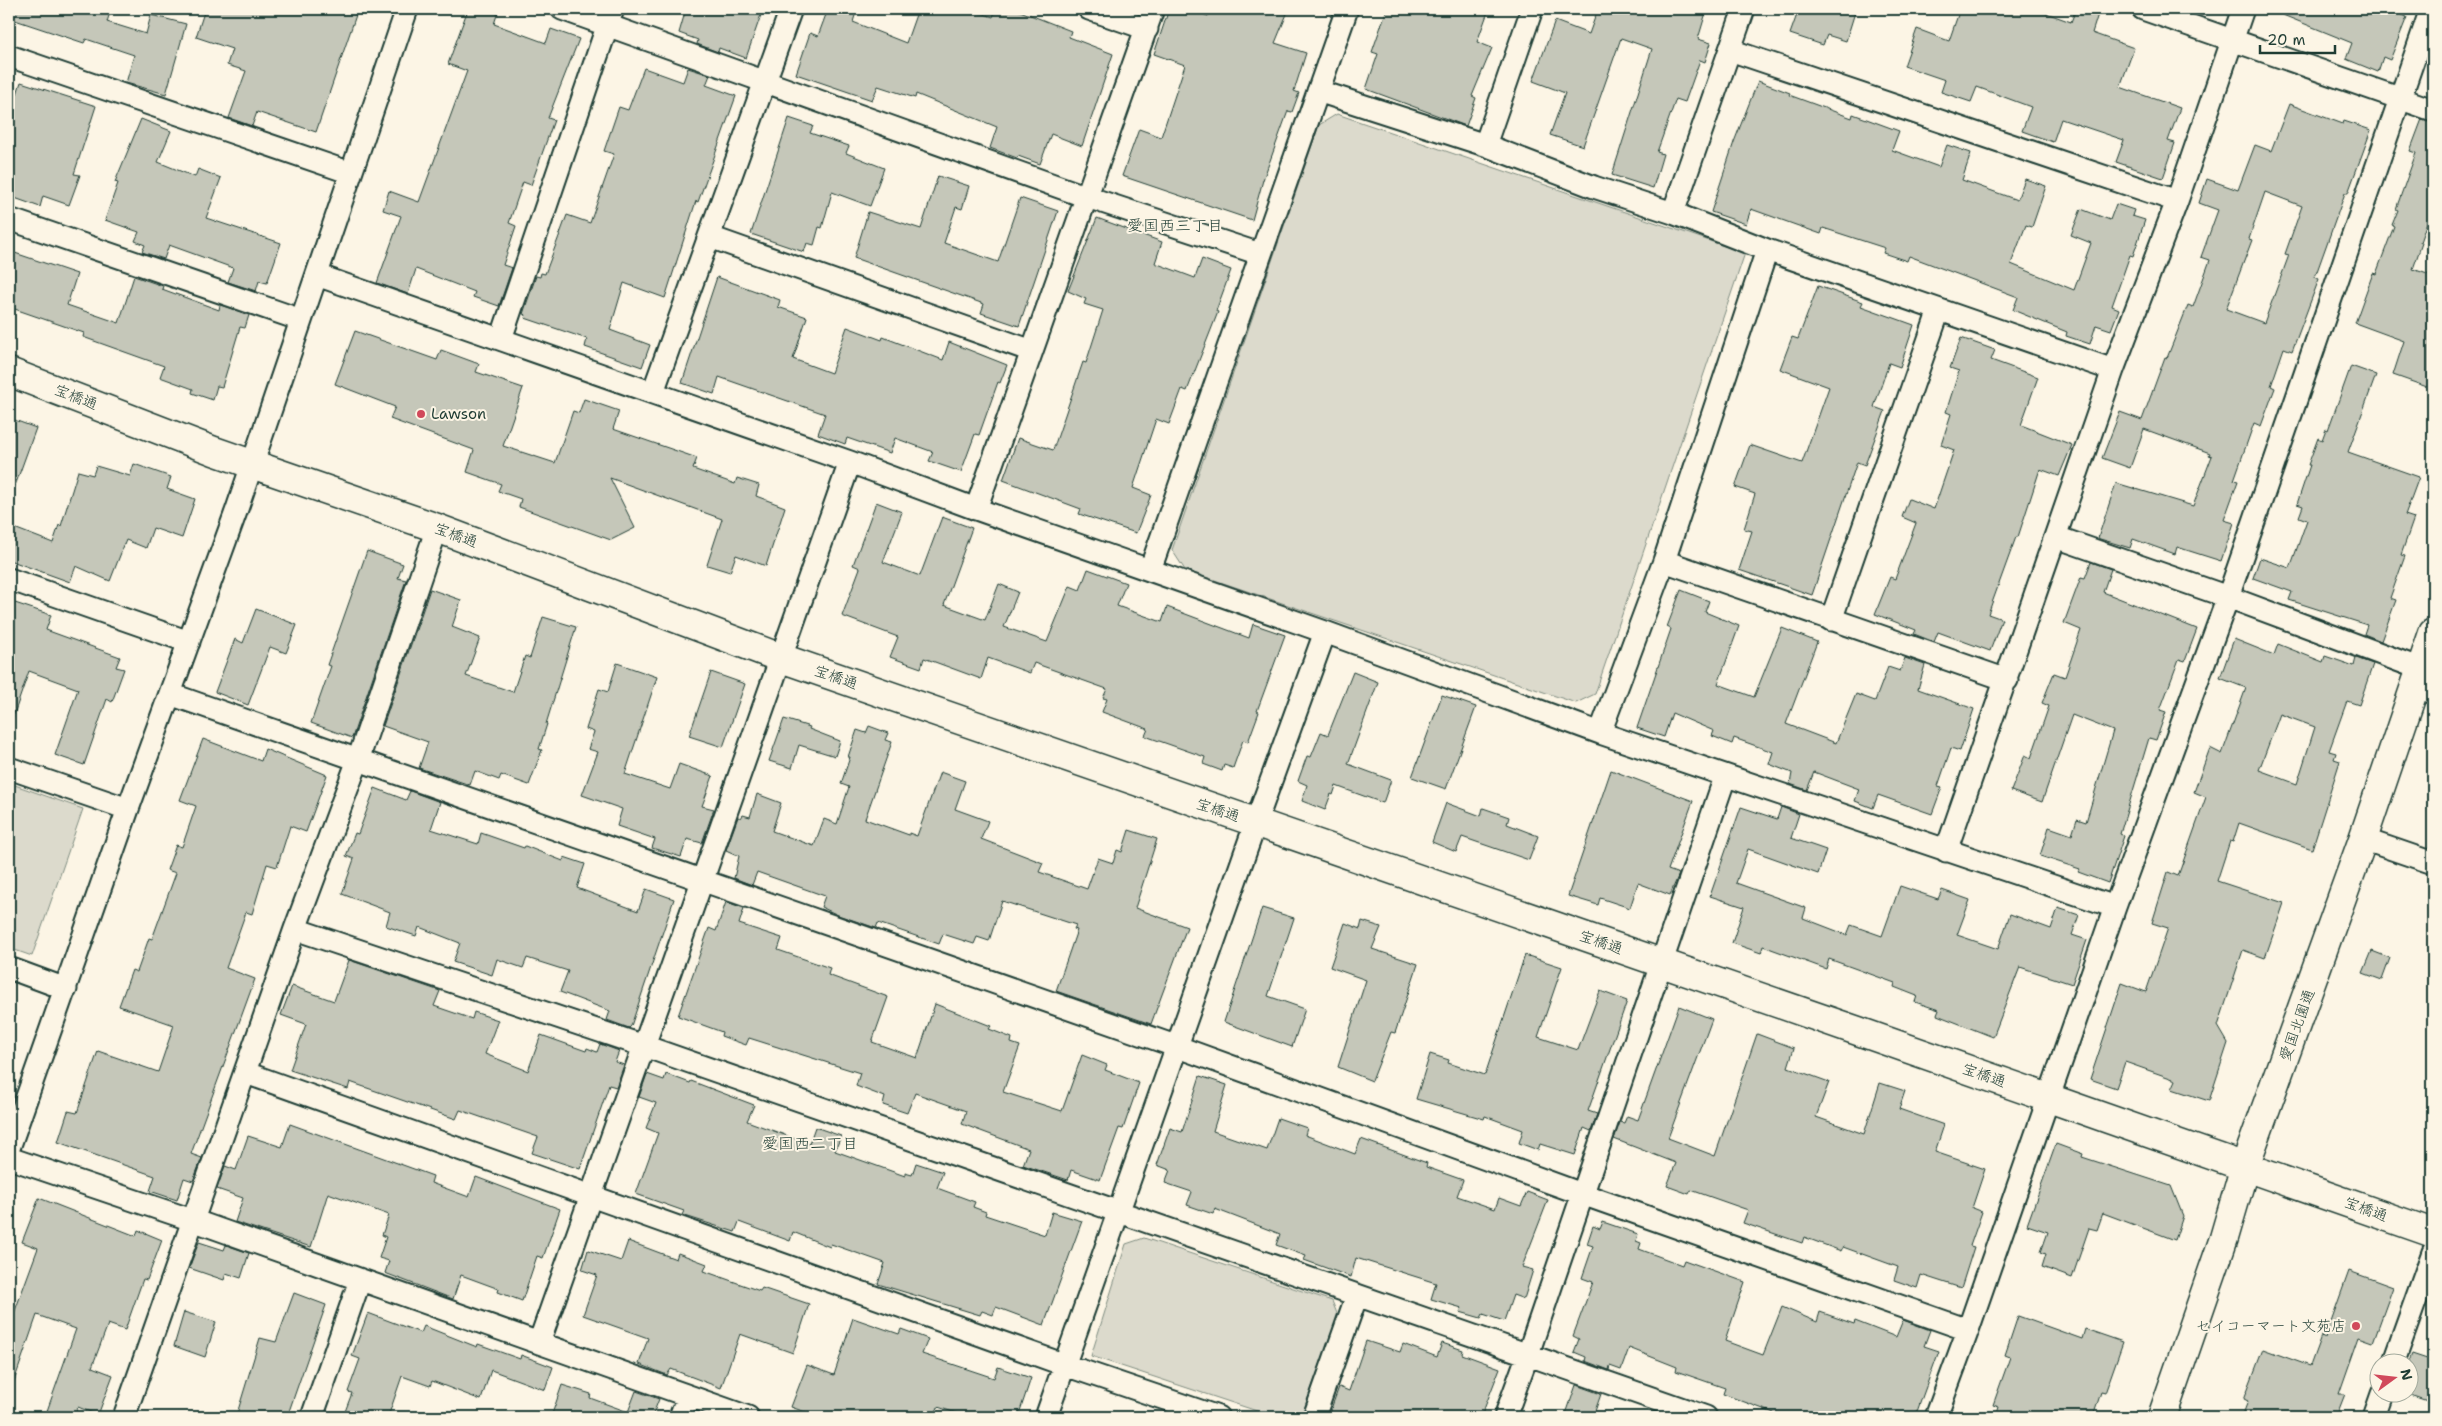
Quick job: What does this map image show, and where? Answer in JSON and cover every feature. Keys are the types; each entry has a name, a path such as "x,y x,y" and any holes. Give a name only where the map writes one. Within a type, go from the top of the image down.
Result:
{"street":[{"path":"9,1148 128,809 252,465 407,9"},
{"path":"562,9 610,17 764,83 1087,197 1260,254"},
{"path":"653,392 791,9"},
{"path":"1089,9 1147,29"},
{"path":"976,509 1153,9"},
{"path":"1150,570 1347,9"},
{"path":"1485,145 1532,9"},
{"path":"1673,214 1744,9"},
{"path":"2143,9 2433,110"},
{"path":"1946,851 2007,680 2113,370 2177,201 2243,9"},
{"path":"1936,1417 2115,907 2228,597 2431,9"},
{"path":"501,339 610,17"},
{"path":"1730,50 2177,201"},
{"path":"9,56 351,173"},
{"path":"1318,91 1485,145 1768,250 2113,370"},
{"path":"9,219 301,320"},
{"path":"710,237 1032,351"},
{"path":"1600,733 1664,561 1768,250"},
{"path":"317,275 850,462 976,509 1325,632 1725,777 2115,907"},
{"path":"1831,620 1939,310"},
{"name":"宝橋通","path":"9,372 252,465 437,528 781,658 2048,1097 2433,1233"},
{"path":"539,1343 850,462"},
{"path":"124,1417 295,929 358,760 437,528"},
{"path":"2056,536 2228,597 2423,682"},
{"path":"1664,561 2007,680"},
{"path":"9,579 189,642"},
{"path":"1046,1417 1325,632"},
{"name":"愛国北園通","path":"2162,1417 2224,1238 2245,1166 2363,839 2423,682 2433,633"},
{"path":"170,694 1178,1047 1582,1194 1968,1330"},
{"path":"9,768 128,809"},
{"path":"1505,1417 1725,777"},
{"path":"2363,839 2433,863"},
{"path":"295,929 644,1046 1706,1417"},
{"path":"9,968 66,988"},
{"path":"246,1072 1064,1365 1218,1417"},
{"path":"9,1158 194,1221 748,1417"},
{"path":"2397,1354 2433,1252"},
{"path":"312,1417 360,1280"},
{"path":"1314,1417 1357,1295"},
{"path":"680,1417 688,1396"},
{"path":"2374,1417 2379,1404"}],"shaded area":[{"path":"1337,114 1745,253 1595,694 1576,703 1185,570 1172,550 1319,125"},
{"path":"9,783 83,809 32,956 9,948"},
{"path":"1144,1238 1332,1301 1338,1316 1301,1417 1275,1417 1091,1356 1126,1244"}],"building":[{"path":"9,9 111,9 107,22 146,34 151,15 186,24 166,94 126,83 134,55 86,39 84,43 9,18"},
{"path":"205,9 340,9 356,15 316,132 257,112 252,126 229,118 246,71 227,65 232,49 196,37"},
{"path":"468,9 499,9 494,24 546,43 551,29 579,39 548,118 554,120 531,185 523,182 509,223 516,226 503,265 512,268 499,306 473,297 475,292 416,269 408,294 377,283 401,216 383,210 389,191 419,202 467,71 448,64"},
{"path":"686,9 763,9 746,58 719,48 718,52 697,44 698,40 679,33"},
{"path":"828,9 857,9 853,22 906,43 918,9 969,9 993,17 996,9 1015,9 1071,31 1069,37 1113,54 1082,146 1051,134 1040,164 990,148 997,127 916,94 915,98 878,86 872,100 796,74 810,33 818,36"},
{"path":"1169,9 1188,9 1208,16 1211,9 1289,9 1275,43 1306,53 1294,91 1299,93 1292,112 1288,111 1263,180 1252,220 1122,176 1139,129 1161,137 1185,65 1154,54"},
{"path":"1387,9 1489,9 1477,42 1492,48 1472,96 1476,98 1466,126 1366,89 1378,54 1372,52"},
{"path":"1598,9 1707,9 1698,39 1711,43 1705,62 1700,60 1685,102 1676,99 1657,152 1663,154 1653,188 1612,175 1652,49 1621,38 1583,146 1550,135 1565,93 1533,81 1555,21 1589,34"},
{"path":"1799,9 1856,9 1846,41 1827,35 1823,45 1790,34"},
{"path":"1960,9 2035,9 2071,22 2076,9 2098,14 2092,33 2134,48 2120,87 2180,108 2168,141 2175,143 2163,178 2116,162 2124,140 2061,119 2053,142 2022,131 2031,107 1977,87 1971,102 1941,92 1945,80 1904,66 1917,29 1949,41"},
{"path":"2268,9 2402,9 2400,14 2407,17 2390,60 2383,57 2378,72 2346,59 2352,43"},
{"path":"644,68 683,82 688,68 710,75 706,85 736,96 698,202 696,201 665,298 624,283 610,330 650,345 642,367 585,347 587,339 525,318 526,315 523,314 536,276 540,277 541,273 545,274 567,215 590,223 614,154 604,151 619,107 628,110"},
{"path":"1758,81 1790,93 1789,95 1852,118 1853,114 1899,131 1892,150 1939,167 1947,145 1971,153 1962,180 2017,200 2025,179 2046,186 2032,227 2026,225 2011,264 2074,290 2091,243 2071,235 2081,209 2110,220 2116,204 2134,210 2132,216 2145,220 2133,256 2130,255 2112,306 2119,309 2111,330 2096,325 2090,344 2066,336 2067,332 2013,310 2018,297 1909,256 1907,261 1883,253 1885,248 1823,228 1821,234 1751,209 1746,224 1711,212 1734,142"},
{"path":"21,82 96,106 74,174 80,175 69,205 43,196 40,207 9,196 9,98 15,100"},
{"path":"2289,104 2343,124 2344,121 2371,130 2348,193 2345,193 2315,277 2319,279 2292,351 2284,348 2271,386 2275,388 2261,426 2254,423 2234,480 2238,481 2224,520 2234,523 2221,561 2177,547 2175,554 2133,539 2130,548 2100,539 2098,538 2116,483 2193,506 2212,456 2209,455 2210,453 2144,429 2130,468 2102,458 2120,412 2142,420 2165,357 2167,358 2188,305 2193,307 2210,260 2201,257 2218,210 2199,203 2207,179 2238,190 2255,145 2271,151","holes":["2265,192 2302,206 2285,254 2289,255 2264,323 2226,309 2252,240 2249,239"]},
{"path":"789,118 813,126 810,133 849,146 846,153 884,168 870,206 832,192 822,228 819,227 814,245 807,243 804,252 751,234"},
{"path":"141,119 171,131 158,162 195,177 198,169 221,178 206,218 281,243 267,283 259,281 256,291 228,282 233,268 169,245 164,259 142,252 145,245 135,241 139,232 105,220 118,183 115,182"},
{"path":"2422,119 2433,122 2433,205 2413,269 2433,276 2433,377 2430,388 2393,375 2404,341 2355,323 2373,273 2376,274 2394,226 2392,225 2398,210 2396,209 2416,153 2410,151"},
{"path":"938,176 969,186 962,209 956,207 944,243 998,262 1020,198 1058,211 1019,326 981,313 984,304 854,258 868,212 921,229"},
{"path":"1097,218 1162,242 1155,263 1195,278 1202,259 1231,270 1216,311 1218,312 1187,391 1182,389 1169,424 1156,419 1133,488 1151,495 1136,533 1079,514 1081,509 1003,480 1018,438 1053,450 1083,362 1086,363 1103,310 1084,304 1086,299 1068,291"},
{"path":"9,251 77,274 67,305 119,323 134,276 163,286 162,289 219,310 220,305 249,315 245,328 240,327 222,387 217,386 213,400 192,393 193,389 160,377 164,366 83,337 84,333 9,307"},
{"path":"717,277 780,300 778,307 807,317 793,359 831,373 847,327 882,340 883,337 943,360 949,342 1007,365 1000,383 998,382 979,435 975,434 961,472 929,461 933,452 895,438 890,453 847,438 845,444 818,434 825,414 719,377 714,394 682,383"},
{"path":"1818,286 1863,302 1861,306 1914,325 1900,367 1889,363 1874,407 1885,411 1865,465 1857,462 1812,595 1739,570 1752,531 1744,529 1755,494 1735,487 1750,445 1802,463 1829,387 1780,369 1792,337 1798,339"},
{"path":"355,331 437,360 441,350 479,364 476,372 523,388 503,446 555,463 573,411 579,413 584,399 619,411 613,429 697,458 693,469 735,484 737,478 759,485 756,496 785,507 766,566 736,555 730,572 707,565 722,519 610,478 635,528 611,540 519,507 521,499 498,491 501,484 467,472 474,450 390,419 395,407 335,384"},
{"path":"1961,338 1995,350 1991,360 2038,377 2021,425 2072,445 2059,476 2040,469 2018,537 2016,537 1988,614 2002,619 1990,651 1938,632 1934,642 1914,634 1916,630 1875,614 1890,577 1895,579 1916,523 1902,517 1909,499 1934,509 1954,450 1941,445 1951,414 1946,412 1959,371 1950,368"},
{"path":"2351,366 2376,375 2348,452 2419,477 2405,515 2414,518 2401,555 2405,556 2390,598 2396,600 2381,641 2364,634 2367,625 2289,600 2292,592 2253,578 2260,558 2290,568 2307,520 2299,517 2303,506 2297,504 2310,465 2308,465 2318,438 2322,440 2326,429 2328,430"},
{"path":"9,418 36,428 11,497 9,496"},
{"path":"134,464 171,477 167,489 195,499 182,538 153,528 146,548 126,540 110,581 76,566 70,582 9,560 9,526 53,543 59,525 61,526 78,471 93,475 96,466 130,476"},
{"path":"876,502 902,512 883,562 920,576 942,517 972,528 944,605 985,620 999,584 1018,592 1004,627 1047,642 1070,586 1080,590 1088,569 1126,583 1117,606 1162,622 1167,607 1249,638 1253,624 1285,635 1257,711 1259,712 1248,742 1243,740 1233,768 1224,765 1222,771 1203,764 1205,757 1145,736 1148,729 1102,712 1107,699 1103,698 1107,689 1034,663 1030,673 988,658 981,679 924,658 921,668 890,657 898,637 842,616 860,568 853,565"},
{"path":"367,551 403,564 398,578 406,580 352,738 311,723 331,666 327,665"},
{"path":"2091,562 2111,569 2103,592 2197,629 2185,661 2179,659 2160,710 2166,712 2156,740 2149,738 2120,834 2124,836 2108,883 2078,872 2080,869 2040,856 2049,827 2072,835 2077,819 2086,822 2113,731 2072,715 2042,802 2011,791 2025,755 2031,758 2049,706 2042,703 2054,673 2065,677 2081,630 2064,623 2081,577 2085,578"},
{"path":"430,589 461,600 452,627 480,638 466,676 513,692 525,656 530,658 543,617 576,627 539,749 542,750 529,785 501,775 499,780 475,771 470,785 419,768 428,742 383,726"},
{"path":"1681,590 1709,601 1705,612 1739,626 1718,684 1754,697 1782,628 1817,642 1786,724 1836,743 1856,694 1875,701 1888,667 1900,671 1905,658 1925,665 1918,689 1974,709 1960,751 1951,748 1938,786 1942,787 1932,814 1878,795 1873,808 1855,801 1859,789 1814,772 1807,790 1790,784 1792,773 1769,764 1773,752 1734,738 1732,744 1712,736 1714,731 1672,713 1664,737 1637,728 1671,629 1667,627"},
{"path":"9,601 51,615 46,630 120,657 116,667 124,669 112,702 107,699 84,765 55,755 78,689 29,671 12,720 9,720"},
{"path":"256,609 297,625 286,653 270,647 248,705 215,692 235,639 243,643"},
{"path":"2234,639 2274,655 2278,644 2323,662 2325,656 2354,666 2356,658 2373,664 2359,705 2347,701 2329,751 2336,753 2334,759 2340,761 2312,849 2239,823 2233,842 2230,841 2217,881 2284,903 2265,958 2243,950 2218,1026 2228,1043 2209,1101 2172,1089 2176,1080 2125,1062 2116,1088 2090,1079 2122,983 2146,992 2168,928 2152,923 2168,872 2178,876 2206,797 2194,792 2210,748 2222,754 2246,688 2220,678","holes":["2280,714 2315,727 2297,784 2259,770"]},
{"path":"617,663 657,677 625,774 670,789 679,764 713,776 702,806 714,809 702,843 687,839 681,857 652,848 655,839 617,826 622,809 582,795 598,752 588,749 594,732 586,729 599,689 608,692"},
{"path":"711,672 745,684 723,747 689,736"},
{"path":"1353,672 1378,682 1348,764 1391,780 1383,803 1336,786 1325,810 1302,801 1307,785 1298,781 1307,756 1311,757 1321,732 1328,735"},
{"path":"1442,695 1476,707 1446,789 1412,777"},
{"path":"784,719 810,727 809,729 840,741 835,756 799,745 792,768 769,761"},
{"path":"869,726 888,733 885,740 892,742 865,819 909,835 909,833 917,836 940,772 965,781 955,809 988,821 981,839 1043,863 1039,872 1087,889 1098,858 1113,863 1117,850 1122,852 1129,830 1157,839 1135,908 1187,927 1151,1024 1056,991 1077,930 1074,929 1076,925 1002,901 989,941 977,937 974,944 943,934 939,944 878,923 876,928 838,915 821,907 825,896 757,872 752,885 734,878 739,856 726,850 738,817 741,818 743,815 750,817 757,794 781,803 772,831 814,846 824,819 837,824 849,787 841,784 850,757 848,757 857,730 866,733"},
{"path":"203,739 261,761 265,749 327,775 306,832 290,826 277,867 267,864 252,914 246,912 226,968 255,979 191,1154 202,1158 193,1181 184,1178 177,1200 150,1191 155,1176 58,1142 68,1111 77,1113 98,1051 158,1072 174,1025 119,1006 132,970 137,972 149,938 152,939 176,873 167,870 176,845 182,847 196,806 180,800"},
{"path":"1611,770 1693,801 1668,870 1679,874 1670,895 1638,883 1630,908 1600,898 1598,905 1568,896"},
{"path":"375,788 406,800 410,791 440,802 431,829 478,844 481,833 524,848 525,846 563,861 564,857 585,864 577,888 638,911 646,889 674,899 631,1026 629,1028 607,1020 610,1011 560,992 568,971 527,958 523,968 497,959 492,975 453,962 460,943 419,927 416,936 386,926 390,912 342,894 354,859 346,856 355,833 358,834"},
{"path":"1446,803 1481,816 1483,808 1509,817 1507,824 1538,836 1529,860 1462,837 1456,852 1432,842"},
{"path":"1741,807 1777,819 1781,807 1799,814 1791,838 1826,850 1818,874 1748,849 1736,883 1806,908 1803,918 1847,935 1851,925 1882,936 1900,886 1938,899 1942,890 1970,900 1957,935 1998,949 2010,914 2051,929 2058,908 2079,915 2072,935 2087,940 2072,984 2020,967 1993,1037 1937,1015 1939,1010 1915,1002 1917,996 1894,987 1895,983 1829,959 1826,969 1763,946 1761,953 1732,943 1744,907 1710,896"},
{"path":"726,902 744,908 739,924 782,938 778,950 830,968 828,975 888,997 872,1042 917,1058 935,1004 991,1026 989,1029 1012,1038 1011,1043 1020,1046 1003,1092 1062,1111 1082,1055 1107,1065 1105,1070 1139,1083 1123,1129 1119,1128 1100,1180 1071,1170 1068,1180 1023,1165 1029,1149 962,1124 966,1111 915,1093 907,1113 883,1105 885,1097 856,1086 860,1073 749,1038 746,1045 721,1036 722,1032 678,1016 709,928 716,931"},
{"path":"1262,908 1294,918 1268,996 1305,1009 1292,1047 1224,1022"},
{"path":"1362,921 1381,927 1372,949 1418,964 1395,1033 1391,1032 1372,1081 1338,1067 1366,980 1330,967 1345,923 1360,929"},
{"path":"2372,951 2390,958 2382,980 2363,973"},
{"path":"1525,955 1562,967 1538,1037 1578,1050 1600,991 1627,1001 1588,1111 1597,1114 1591,1131 1584,1128 1575,1155 1540,1144 1538,1150 1519,1143 1523,1130 1485,1116 1484,1119 1416,1099 1430,1054 1449,1060 1448,1063 1485,1075"},
{"path":"349,960 440,991 434,1006 472,1019 474,1012 498,1020 485,1054 528,1071 541,1035 586,1051 587,1048 597,1052 600,1044 619,1051 615,1062 624,1065 616,1087 609,1085 580,1169 532,1153 538,1137 460,1110 456,1119 350,1082 348,1089 290,1070 306,1024 281,1015 292,986 334,1001"},
{"path":"1679,1006 1712,1019 1668,1138 1715,1156 1757,1034 1794,1048 1788,1067 1829,1082 1816,1117 1864,1134 1880,1083 1905,1091 1899,1109 1944,1125 1935,1152 1985,1169 1972,1208 1982,1212 1970,1246 1974,1247 1961,1288 1921,1275 1917,1288 1894,1280 1898,1267 1843,1247 1841,1251 1804,1237 1802,1243 1743,1223 1748,1210 1691,1190 1689,1194 1667,1186 1676,1163 1614,1139 1620,1122 1624,1123 1627,1116 1638,1120"},
{"path":"647,1074 664,1080 666,1074 690,1083 691,1081 754,1105 747,1121 809,1144 815,1127 841,1136 835,1151 905,1176 905,1173 912,1175 916,1163 943,1172 937,1188 975,1202 973,1207 986,1212 985,1215 1045,1235 1052,1212 1082,1221 1044,1325 996,1307 993,1315 982,1311 980,1315 878,1284 885,1263 831,1244 830,1247 793,1232 790,1241 739,1222 735,1232 682,1215 684,1211 636,1194 658,1133 646,1128 656,1103 639,1097"},
{"path":"1200,1076 1227,1085 1213,1131 1267,1150 1278,1118 1307,1128 1305,1135 1355,1154 1361,1139 1427,1163 1426,1167 1463,1180 1457,1196 1495,1209 1499,1198 1521,1206 1527,1192 1548,1200 1522,1267 1533,1270 1524,1299 1513,1295 1504,1321 1483,1314 1481,1318 1460,1312 1462,1308 1431,1299 1436,1283 1356,1258 1351,1277 1304,1260 1306,1256 1276,1245 1280,1234 1215,1209 1213,1214 1187,1205 1192,1192 1165,1183 1170,1170 1157,1165 1170,1128 1182,1132"},
{"path":"290,1124 433,1176 431,1183 469,1197 476,1177 560,1209 543,1258 537,1256 522,1301 498,1292 499,1289 461,1275 453,1299 385,1273 389,1261 379,1258 386,1237 382,1235 389,1215 328,1193 311,1247 235,1222 243,1198 217,1189 225,1166 236,1170 248,1136 282,1147"},
{"path":"2056,1144 2083,1154 2082,1157 2171,1186 2183,1216 2175,1240 2103,1213 2097,1230 2089,1228 2072,1278 2042,1267 2046,1254 2041,1252 2048,1232 2027,1225"},
{"path":"39,1198 136,1236 138,1230 162,1240 147,1280 143,1279 125,1330 108,1324 92,1367 113,1375 98,1415 78,1407 74,1417 65,1417 47,1411 76,1329 37,1315 12,1387 9,1387 9,1327 38,1248 22,1242"},
{"path":"1603,1222 1638,1234 1636,1241 1641,1243 1639,1249 1682,1265 1684,1260 1745,1282 1725,1341 1763,1355 1782,1307 1817,1322 1820,1312 1854,1324 1855,1321 1896,1337 1903,1320 1930,1330 1924,1346 1939,1351 1915,1417 1773,1417 1774,1413 1723,1394 1725,1388 1676,1371 1677,1367 1629,1348 1621,1370 1610,1366 1609,1370 1585,1361 1586,1357 1574,1352 1579,1339 1573,1336 1593,1282 1582,1278 1593,1246 1587,1244 1593,1226 1600,1229"},
{"path":"628,1241 676,1259 678,1253 707,1264 704,1271 760,1291 762,1288 809,1304 793,1353 740,1334 721,1388 671,1369 667,1375 639,1364 648,1338 583,1315 597,1275 582,1270 588,1250 621,1261"},
{"path":"199,1242 224,1250 226,1245 249,1253 241,1278 226,1273 224,1280 189,1268"},
{"path":"2349,1271 2393,1287 2373,1342 2359,1337 2339,1394 2345,1394 2336,1417 2242,1417 2248,1401 2244,1399 2263,1349 2310,1366 2321,1336 2325,1338"},
{"path":"294,1293 326,1305 287,1417 236,1417 260,1338 276,1342"},
{"path":"184,1312 216,1322 205,1357 174,1346"},
{"path":"368,1313 421,1333 424,1326 477,1347 478,1344 520,1359 521,1355 553,1367 545,1390 491,1370 481,1400 432,1381 430,1386 402,1376 388,1417 343,1417 352,1393 348,1392 360,1359 352,1356"},
{"path":"2018,1316 2082,1339 2085,1329 2123,1342 2105,1393 2101,1392 2093,1417 1996,1417 1999,1407 1993,1405 2010,1357 2005,1355"},
{"path":"853,1318 899,1334 901,1329 928,1339 922,1354 994,1378 998,1367 1031,1378 1018,1417 968,1417 938,1407 934,1417 819,1417 791,1407 807,1365 834,1375"},
{"path":"1366,1341 1400,1352 1403,1344 1437,1357 1442,1343 1463,1350 1462,1354 1500,1368 1481,1417 1328,1417 1339,1387 1349,1391"},
{"path":"2420,1357 2433,1361 2433,1403 2420,1398"},
{"path":"562,1385 591,1394 590,1398 628,1412 636,1391 659,1399 652,1417 551,1417"},
{"path":"1576,1385 1601,1394 1593,1417 1565,1417"}],"place":[{"name":"Lawson","path":"421,414"},
{"name":"セイコーマート文苑店","path":"2356,1326"}],"district":[{"name":"愛国西三丁目","path":"1175,225"},
{"name":"愛国西二丁目","path":"810,1143"}]}
